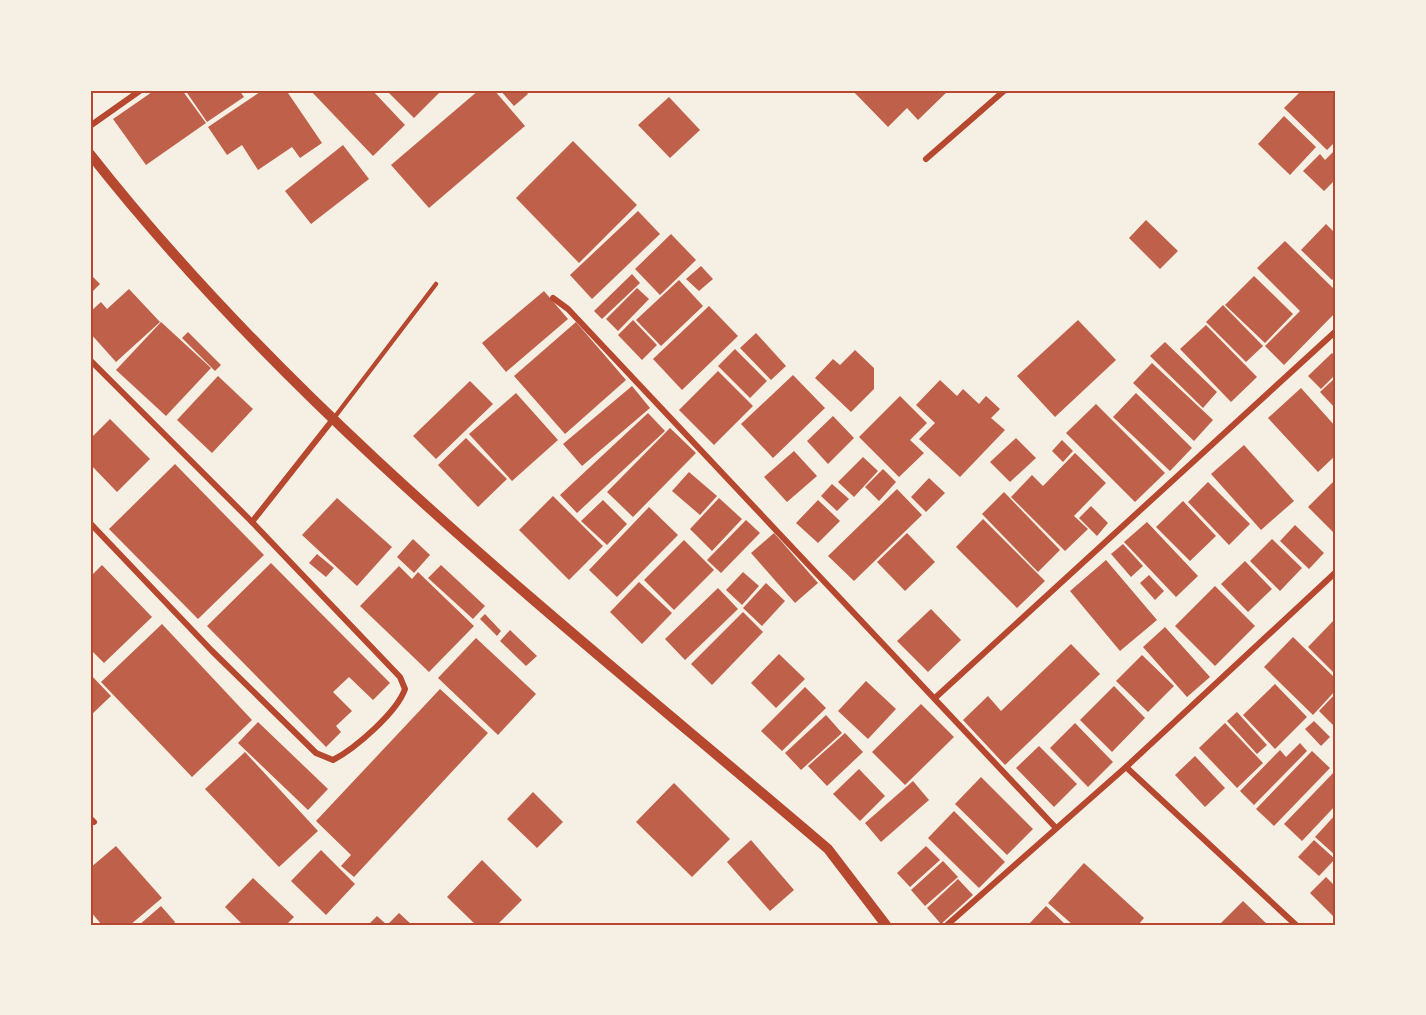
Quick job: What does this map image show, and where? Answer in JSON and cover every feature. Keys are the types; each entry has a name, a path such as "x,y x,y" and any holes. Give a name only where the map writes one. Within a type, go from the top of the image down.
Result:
{"street":[{"path":"90,126 141,90"},
{"path":"926,159 1005,90"},
{"path":"90,154 152,231 249,335 334,418 441,518 828,849 886,925"},
{"path":"553,298 576,317 1056,828"},
{"path":"935,698 1336,331"},
{"path":"90,360 252,522 400,677 405,689 401,701 347,753 333,760 316,753 212,651 90,524"},
{"path":"252,522 334,418"},
{"path":"947,925 1126,767 1336,572"},
{"path":"1126,767 1296,925"}],"lane":[{"path":"334,418 436,284"}],"building":[{"path":"155,90 182,90 206,123 146,165 113,119"},
{"path":"185,90 239,90 244,97 207,122"},
{"path":"263,90 286,90 322,143 300,158 292,147 258,170 242,145 227,155 208,127"},
{"path":"310,90 372,90 405,125 373,156"},
{"path":"386,90 442,90 414,118"},
{"path":"479,90 494,90 525,126 429,208 391,165"},
{"path":"500,90 525,90 528,94 514,106"},
{"path":"852,90 949,90 918,120 907,108 888,127"},
{"path":"1302,90 1336,90 1336,141 1327,150 1284,108"},
{"path":"669,97 700,130 670,158 638,125"},
{"path":"1284,116 1316,147 1290,175 1258,144"},
{"path":"573,141 637,205 579,263 516,198"},
{"path":"343,145 369,179 311,224 285,191"},
{"path":"1336,149 1336,179 1324,191 1303,171 1320,154 1325,160"},
{"path":"638,211 660,234 592,299 570,275"},
{"path":"1146,220 1178,251 1160,269 1129,238"},
{"path":"1326,224 1336,234 1336,276 1332,280 1301,250"},
{"path":"671,234 696,260 660,295 635,269"},
{"path":"1285,241 1336,291 1336,312 1284,365 1265,346 1300,311 1257,268"},
{"path":"701,266 713,279 699,291 686,279"},
{"path":"90,274 100,284 90,294"},
{"path":"632,274 640,283 602,319 594,311"},
{"path":"1254,276 1293,314 1265,343 1225,305"},
{"path":"679,280 703,306 661,346 636,320"},
{"path":"637,288 649,299 618,331 606,319"},
{"path":"129,289 160,322 116,362 90,333 90,312 101,302 107,309"},
{"path":"544,291 568,319 506,372 482,343"},
{"path":"1223,305 1263,346 1246,362 1206,322"},
{"path":"709,306 738,336 682,390 653,359"},
{"path":"633,320 657,345 642,360 618,335"},
{"path":"1078,320 1116,360 1055,417 1017,376"},
{"path":"161,322 211,368 166,416 116,370"},
{"path":"576,322 626,380 565,434 514,376"},
{"path":"1206,325 1257,377 1231,402 1180,349"},
{"path":"188,332 221,365 215,371 182,338"},
{"path":"756,333 786,366 771,380 740,348"},
{"path":"1165,342 1217,392 1203,408 1150,356"},
{"path":"735,349 767,381 750,398 718,366"},
{"path":"855,350 874,368 874,389 851,412 815,378 833,359 840,365"},
{"path":"1332,353 1336,357 1336,374 1321,389 1308,376"},
{"path":"1152,363 1213,420 1194,441 1133,383"},
{"path":"718,371 753,406 714,445 679,410"},
{"path":"793,375 825,408 773,458 741,424"},
{"path":"218,376 253,409 212,453 177,420"},
{"path":"1336,377 1336,409 1320,392"},
{"path":"940,380 957,396 963,389 979,404 986,396 1000,409 991,418 1005,430 960,477 919,439 935,423 916,405"},
{"path":"470,381 493,404 436,459 413,436"},
{"path":"632,386 650,408 582,466 563,444"},
{"path":"1301,388 1336,427 1336,455 1318,472 1268,418"},
{"path":"516,393 558,440 512,481 469,434"},
{"path":"1136,393 1192,448 1170,471 1113,417"},
{"path":"900,396 927,423 910,440 924,453 899,477 859,437"},
{"path":"1096,404 1165,473 1135,502 1066,433"},
{"path":"648,413 665,431 577,513 560,495"},
{"path":"833,416 854,438 828,464 807,441"},
{"path":"110,419 150,459 117,492 90,464 90,439"},
{"path":"670,428 696,453 633,517 607,492"},
{"path":"466,438 507,479 478,507 438,465"},
{"path":"1016,438 1036,458 1010,482 990,462"},
{"path":"1062,440 1073,451 1063,462 1052,451"},
{"path":"1244,445 1294,501 1261,530 1211,474"},
{"path":"794,451 817,476 787,502 764,477"},
{"path":"1075,453 1106,483 1074,516 1088,529 1065,551 1011,497 1032,475 1043,486"},
{"path":"863,457 878,471 854,497 838,482"},
{"path":"175,464 264,555 198,619 109,529"},
{"path":"883,469 896,482 879,501 865,487"},
{"path":"689,472 717,496 700,515 672,491"},
{"path":"929,478 945,493 926,512 911,497"},
{"path":"1334,481 1336,483 1336,535 1308,507"},
{"path":"1208,482 1250,524 1229,545 1188,502"},
{"path":"832,484 849,499 837,511 821,496"},
{"path":"897,489 922,515 854,581 828,556"},
{"path":"1004,492 1060,550 1038,572 982,514"},
{"path":"553,496 603,546 569,580 519,530"},
{"path":"337,498 392,547 357,586 302,535"},
{"path":"719,498 742,519 712,551 690,529"},
{"path":"603,500 627,524 607,545 581,521"},
{"path":"818,500 840,521 818,543 796,523"},
{"path":"1183,501 1216,536 1190,561 1156,527"},
{"path":"1091,506 1108,523 1097,536 1079,518"},
{"path":"649,507 678,535 617,597 589,570"},
{"path":"983,519 1045,581 1017,608 956,547"},
{"path":"746,520 760,533 721,573 707,560"},
{"path":"1147,522 1198,576 1176,597 1124,542"},
{"path":"1295,525 1324,553 1309,569 1280,541"},
{"path":"774,533 818,583 795,603 751,553"},
{"path":"907,533 935,562 905,591 877,562"},
{"path":"413,539 430,555 414,573 397,557"},
{"path":"1272,539 1302,568 1280,591 1250,561"},
{"path":"684,540 714,570 674,610 644,580"},
{"path":"1123,544 1143,566 1131,577 1111,554"},
{"path":"317,554 334,568 326,577 309,563"},
{"path":"1106,560 1157,620 1120,651 1070,591"},
{"path":"1245,561 1272,589 1248,612 1221,584"},
{"path":"271,563 390,683 373,700 349,677 333,692 352,711 336,726 341,732 326,747 207,626"},
{"path":"102,565 152,617 104,663 90,649 90,577"},
{"path":"441,565 485,606 473,619 428,578"},
{"path":"399,566 412,579 418,572 474,626 429,672 360,606"},
{"path":"743,572 759,586 742,605 726,590"},
{"path":"1149,575 1164,591 1155,600 1140,583"},
{"path":"639,582 672,613 642,644 610,612"},
{"path":"766,583 785,601 762,626 743,608"},
{"path":"1215,586 1255,626 1215,666 1175,626"},
{"path":"718,588 738,609 685,660 665,639"},
{"path":"931,609 961,640 928,672 897,641"},
{"path":"743,612 763,632 712,685 691,664"},
{"path":"485,614 501,631 497,636 480,619"},
{"path":"1336,618 1336,675 1308,647"},
{"path":"162,624 252,720 192,777 101,682"},
{"path":"1165,627 1210,677 1187,697 1143,647"},
{"path":"510,630 537,656 526,666 500,641"},
{"path":"1293,637 1336,679 1336,690 1313,715 1264,667"},
{"path":"476,638 536,694 498,735 438,678"},
{"path":"1071,644 1100,674 1005,765 963,720 988,696 1001,711"},
{"path":"779,654 805,679 776,708 751,683"},
{"path":"1142,655 1174,686 1148,712 1116,681"},
{"path":"90,674 111,696 90,716"},
{"path":"866,681 896,709 868,739 838,711"},
{"path":"1275,684 1307,717 1275,749 1243,715"},
{"path":"1114,686 1145,718 1112,752 1080,720"},
{"path":"805,687 826,708 782,751 761,731"},
{"path":"440,689 488,733 354,877 341,866 351,855 316,821"},
{"path":"1336,693 1336,728 1319,711"},
{"path":"921,704 954,737 905,785 872,752"},
{"path":"1237,712 1267,745 1257,754 1227,721"},
{"path":"826,715 842,733 801,770 785,753"},
{"path":"1314,721 1330,737 1321,746 1305,729"},
{"path":"258,722 328,789 308,810 238,743"},
{"path":"1075,723 1113,762 1088,787 1050,748"},
{"path":"1225,723 1263,763 1237,788 1199,748"},
{"path":"845,733 863,752 827,786 808,766"},
{"path":"1300,743 1307,751 1254,805 1240,791 1280,750 1286,757"},
{"path":"1039,746 1077,784 1054,807 1016,768"},
{"path":"1312,751 1330,768 1274,826 1256,809"},
{"path":"245,752 318,831 279,867 205,789"},
{"path":"1195,756 1225,788 1205,807 1175,775"},
{"path":"859,769 885,796 860,821 833,794"},
{"path":"1336,770 1336,805 1302,841 1284,824"},
{"path":"981,777 1033,829 1007,855 955,804"},
{"path":"913,781 929,800 881,842 865,823"},
{"path":"674,783 730,839 692,877 636,822"},
{"path":"533,792 563,822 537,848 507,819"},
{"path":"954,811 1005,862 979,888 928,838"},
{"path":"1336,814 1336,853 1335,855 1315,837"},
{"path":"751,840 794,890 770,911 727,862"},
{"path":"1314,840 1335,859 1319,876 1298,857"},
{"path":"116,846 162,898 130,925 102,925 90,911 90,868"},
{"path":"926,846 940,860 910,887 897,873"},
{"path":"321,850 355,884 326,915 291,881"},
{"path":"482,860 522,900 497,925 476,925 447,897"},
{"path":"943,861 958,877 925,906 911,890"},
{"path":"1084,863 1144,918 1138,925 1073,925 1048,903"},
{"path":"1326,877 1336,887 1336,913 1333,916 1310,893"},
{"path":"253,878 294,917 286,925 243,925 225,907"},
{"path":"958,879 973,895 941,924 927,908"},
{"path":"1243,901 1268,925 1219,925"},
{"path":"161,906 175,922 173,925 139,925"},
{"path":"1046,906 1066,925 1028,925"},
{"path":"399,913 412,925 387,925"},
{"path":"377,916 387,925 368,925"}]}
